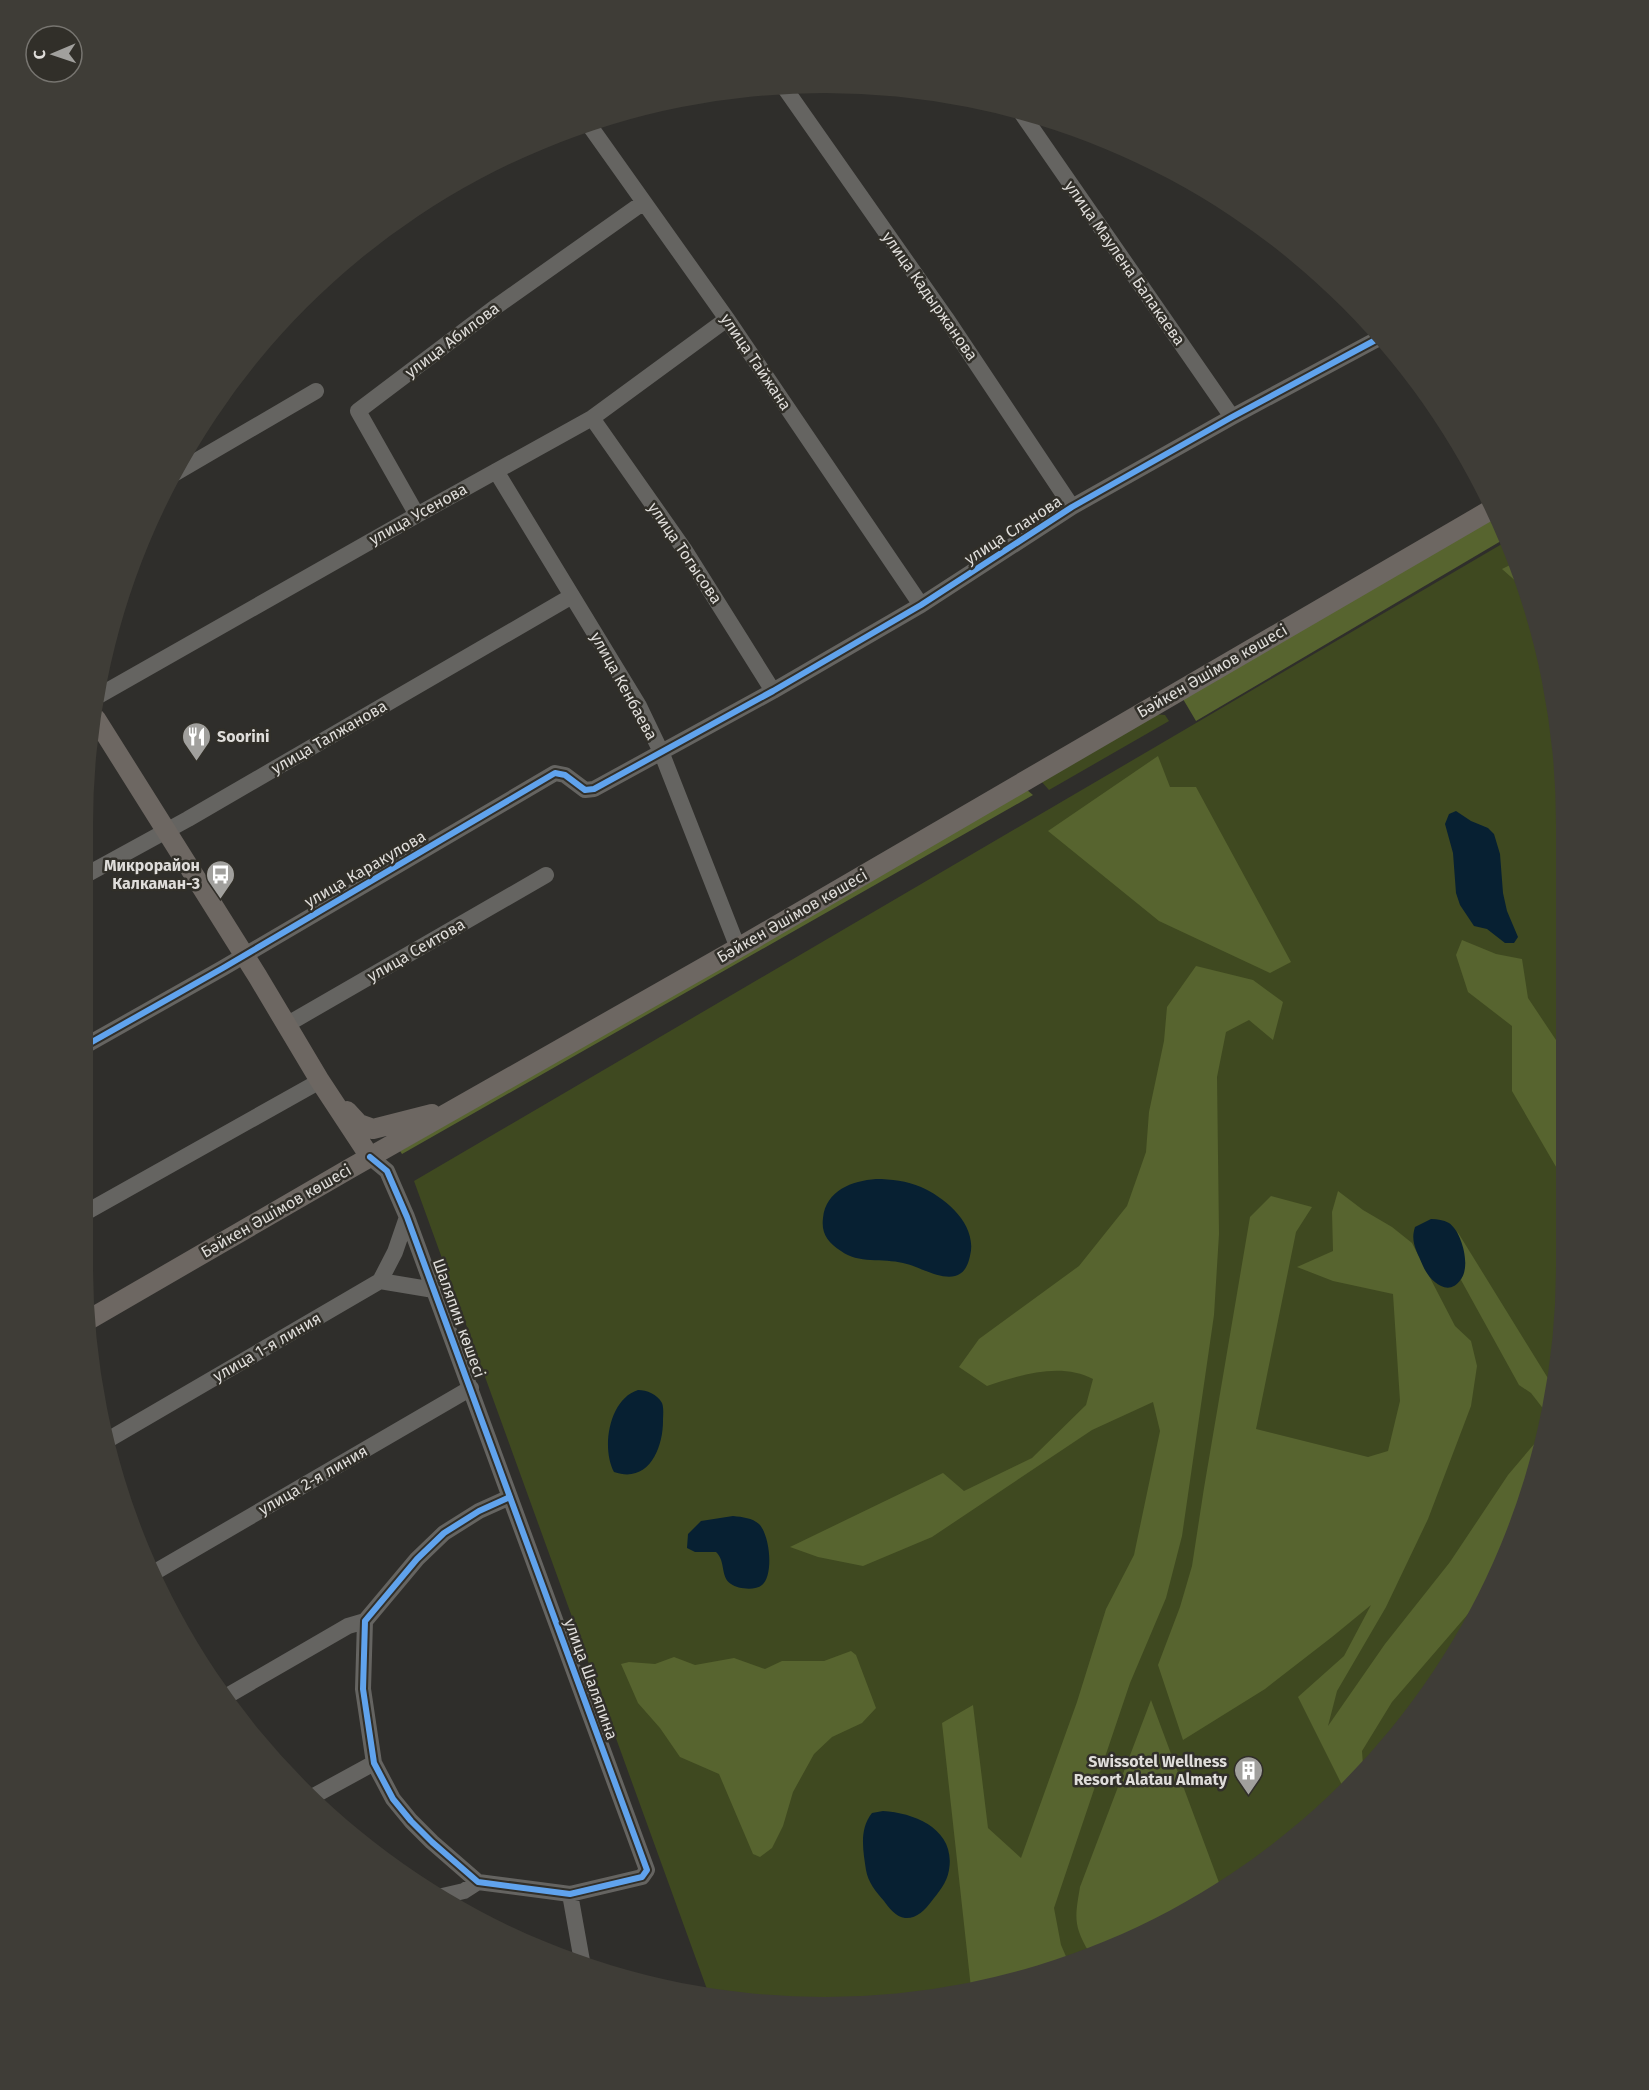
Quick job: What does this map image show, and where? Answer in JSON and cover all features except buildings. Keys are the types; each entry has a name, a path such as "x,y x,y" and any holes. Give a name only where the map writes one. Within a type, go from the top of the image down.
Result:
{"main road":[{"name":"Бәйкен Әшімов көшесі","path":"95,1316 738,948 1486,513"},
{"name":"Шаляпин көшесі","path":"100,725 320,1081 370,1157"},
{"path":"320,1081 359,1124 373,1129 461,1107"}],"street":[{"name":"улица Кадыржанова","path":"789,94 946,318 1072,507"},
{"name":"улица Маулена Балакаева","path":"1028,122 1232,417"},
{"name":"улица Тайжана","path":"593,131 727,319 921,605"},
{"name":"улица Абилова","path":"417,515 357,411 497,306 644,202"},
{"name":"улица Усенова","path":"105,692 592,418 727,319"},
{"name":"улица Сланова","path":"662,754 921,605 1072,507 1373,341"},
{"path":"187,466 316,391"},
{"name":"улица Тогысова","path":"592,418 684,549 773,691"},
{"name":"улица Кенбаева","path":"496,471 639,706 662,754 738,948"},
{"name":"улица Талжанова","path":"93,871 572,596"},
{"name":"улица Каракулова","path":"93,1041 555,773 565,775 585,790 594,789 662,754"},
{"name":"улица Сеитова","path":"286,1025 546,875"},
{"path":"93,1208 320,1081"},
{"name":"Шаляпин көшесі","path":"370,1157 387,1171 407,1217 510,1497"},
{"path":"407,1217 380,1281 434,1290"},
{"name":"улица 1-я линия","path":"114,1437 380,1281"},
{"name":"улица 2-я линия","path":"160,1569 471,1388"},
{"path":"232,1694 348,1626 365,1621 381,1605 394,1585 417,1559 444,1533 479,1511 510,1497"},
{"name":"улица Шаляпина","path":"510,1497 647,1870 642,1877 570,1894"},
{"path":"365,1621 363,1689 374,1763 393,1799 432,1842 478,1882 570,1894 581,1955"},
{"path":"318,1793 374,1763"},
{"path":"450,1894 464,1891 478,1882"}],"green space":[{"path":"1489,519 1499,542 1196,721 1183,699"},
{"path":"1500,545 1517,589 1542,682 1550,729 1554,777 1556,824 1556,1266 1550,1361 1542,1408 1517,1501 1500,1545 1481,1589 1433,1672 1405,1711 1342,1783 1270,1846 1231,1874 1190,1899 1148,1922 1060,1958 967,1983 920,1991 824,1997 729,1991 706,1987 414,1181"},
{"path":"1508,566 1513,579 1502,569"},
{"path":"1154,714 1165,715 1169,721 1049,790 1041,781"},
{"path":"1158,756 1170,787 1196,787 1291,962 1270,973 1159,921 1048,831"},
{"path":"1027,790 1033,795 402,1154 400,1151"},
{"path":"1462,940 1496,954 1522,959 1528,998 1556,1040 1556,1167 1512,1091 1512,1026 1468,992 1456,955"},
{"path":"1196,966 1253,980 1283,1002 1273,1040 1249,1020 1226,1032 1217,1077 1219,1234 1214,1315 1182,1536 1166,1598 1130,1683 1054,1908 1061,1945 1066,1956 1014,1972 970,1982 942,1723 973,1705 988,1828 1021,1858 1077,1702 1106,1609 1134,1555 1160,1431 1153,1402 1092,1430 932,1537 863,1566 818,1557 790,1547 943,1473 964,1491 1032,1458 1086,1405 1093,1379 1081,1374 1067,1371 1040,1372 987,1386 959,1367 979,1339 1079,1266 1127,1206 1146,1152 1149,1112 1164,1041 1167,1007"},
{"path":"1338,1191 1412,1243 1455,1326 1471,1341 1477,1366 1471,1406 1428,1519 1386,1607 1337,1691 1328,1726 1385,1644 1450,1562 1508,1475 1533,1445 1517,1501 1500,1545 1466,1616 1392,1702 1362,1751 1363,1760 1341,1784 1298,1697 1344,1656 1371,1605 1265,1689 1183,1740 1158,1665 1180,1607 1192,1566 1250,1217 1271,1196 1312,1207 1296,1232 1256,1429 1368,1457 1388,1451 1400,1401 1393,1294 1333,1281 1297,1267 1333,1251 1332,1212"},
{"path":"1457,1231 1547,1377 1542,1407 1531,1393 1519,1385 1461,1280 1464,1262"},
{"path":"851,1651 856,1655 876,1708 862,1723 832,1737 814,1754 793,1792 783,1826 772,1848 760,1857 753,1854 719,1774 680,1757 660,1728 638,1703 621,1664 629,1662 655,1664 674,1657 695,1665 734,1658 765,1669 782,1661 824,1661"},
{"path":"1151,1700 1219,1882 1148,1922 1087,1948 1080,1935 1077,1921 1080,1887"}],"water":[{"path":"1456,811 1488,828 1494,834 1500,854 1507,911 1518,937 1514,943 1505,943 1487,929 1474,926 1460,905 1456,893 1453,853 1445,824 1449,814"},
{"path":"876,1179 910,1183 931,1192 950,1205 965,1223 969,1234 971,1245 964,1271 949,1277 903,1263 855,1258 841,1251 829,1241 824,1233 823,1218 829,1200 849,1185"},
{"path":"1431,1219 1449,1223 1454,1227 1464,1250 1464,1273 1456,1285 1450,1287 1434,1282 1423,1266 1415,1246 1413,1237 1415,1227"},
{"path":"638,1390 652,1393 662,1403 663,1421 660,1442 651,1462 644,1469 626,1474 614,1472 608,1450 610,1425 620,1403 628,1395"},
{"path":"733,1516 756,1522 763,1529 766,1537 769,1555 768,1573 766,1580 759,1587 746,1589 734,1586 725,1577 721,1560 716,1552 695,1552 687,1548 688,1534 701,1521"},
{"path":"883,1811 908,1815 931,1826 940,1834 950,1856 949,1870 939,1891 929,1905 913,1917 902,1917 893,1912 870,1883 867,1874 863,1847 865,1826 872,1813"}],"cycle path":[{"path":"93,1041 223,968 555,773 565,775 585,790 594,789 773,691 921,605 1072,507 1373,341"},
{"path":"370,1157 387,1171 407,1217 647,1870 642,1877 570,1894 478,1882 411,1821 393,1799 374,1763 363,1689 365,1621 417,1559 444,1533 479,1511 510,1497"}],"place":[{"name":"Soorini","path":"196,762"},
{"name":"Микрорайон Калкаман-3","path":"221,900"},
{"name":"Swissotel Wellness Resort Alatau Almaty","path":"1248,1796"}]}
